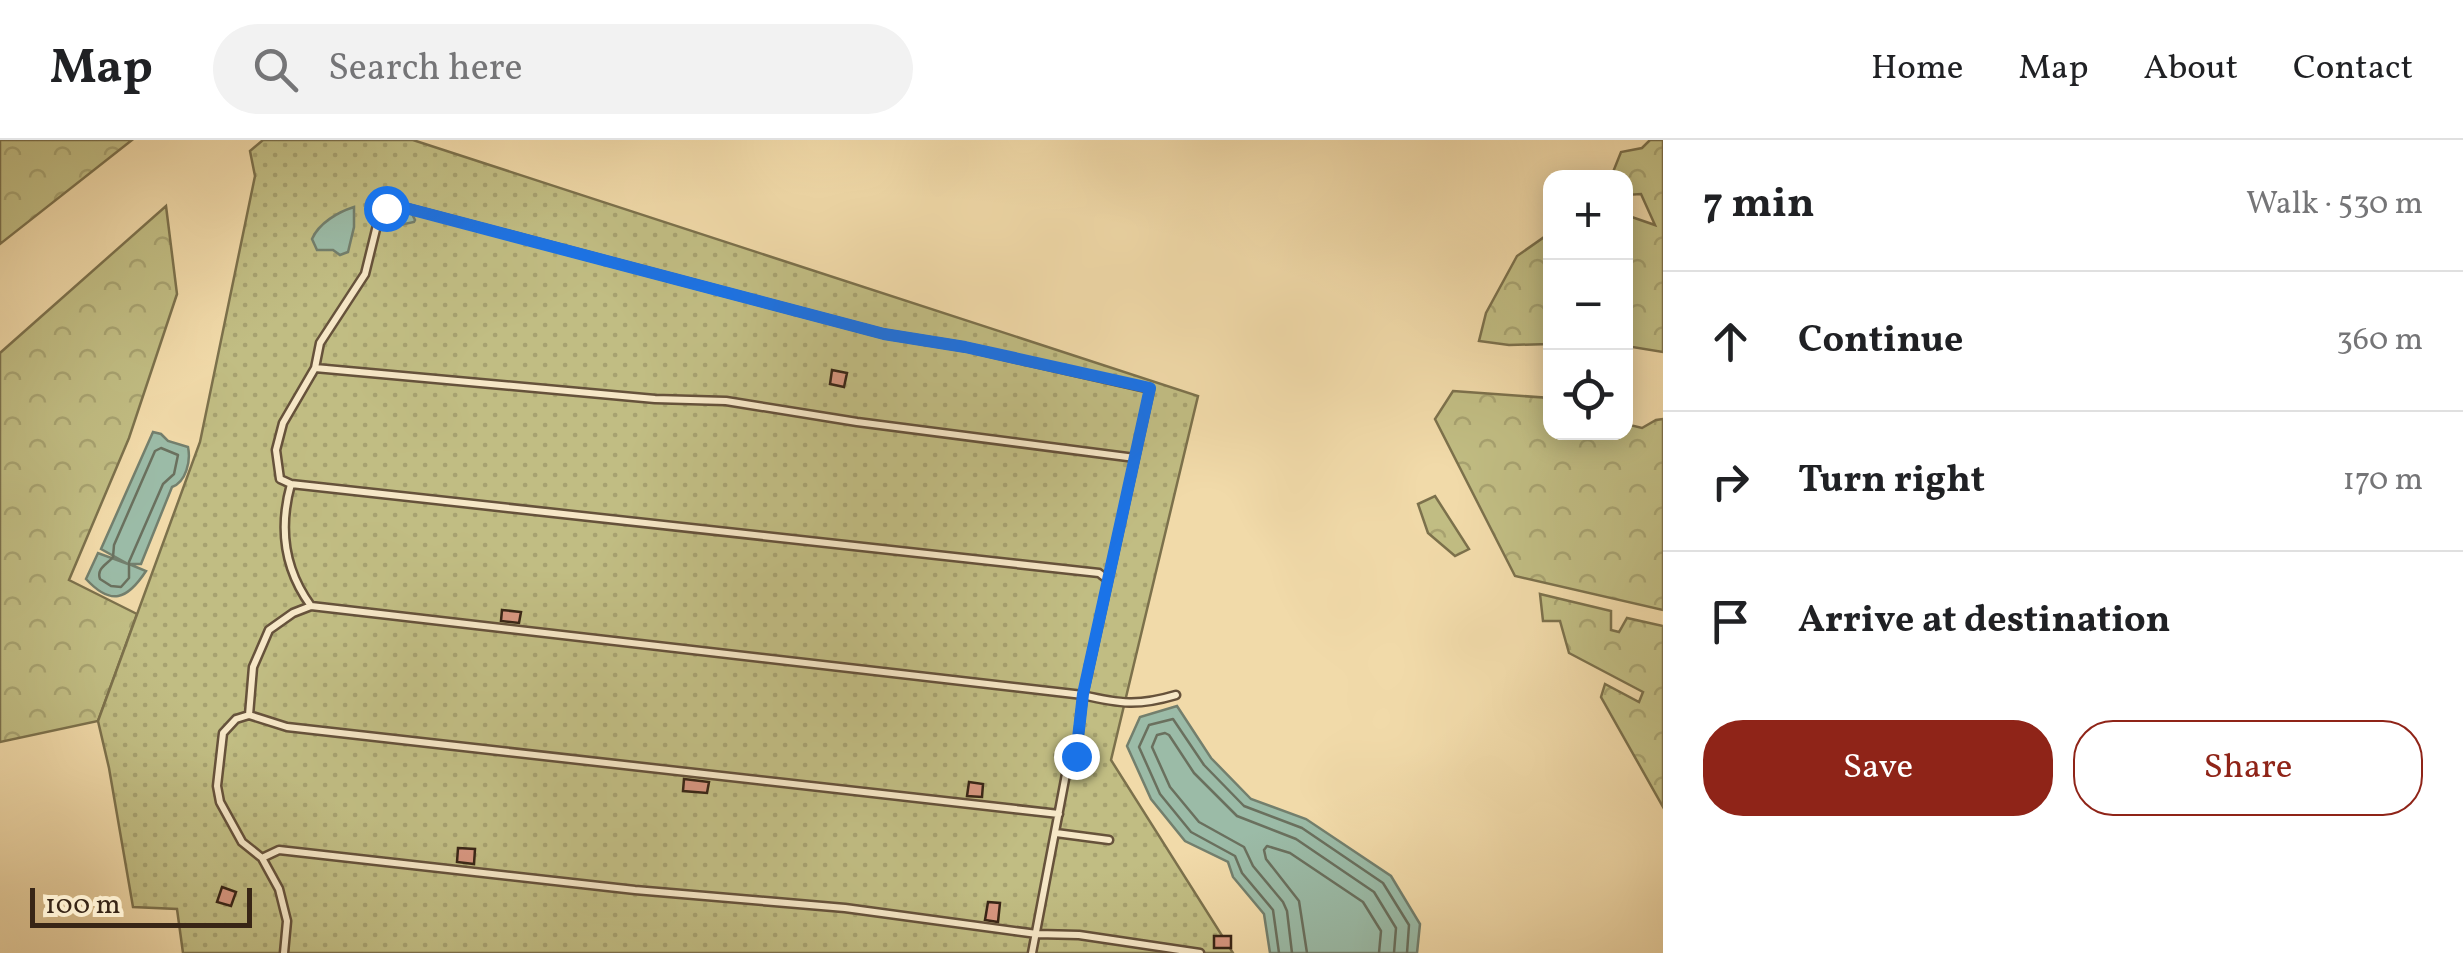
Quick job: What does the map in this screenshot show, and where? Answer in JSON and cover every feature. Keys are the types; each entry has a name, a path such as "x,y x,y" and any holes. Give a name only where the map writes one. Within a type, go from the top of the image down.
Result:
{"lane":[{"path":"1032,953 1066,774 1076,756 1083,694 1135,458 1150,388 965,347 884,334 394,205 379,216 365,274 320,343 316,368 283,422 276,450 280,479 291,484 1099,572 1108,580"},
{"path":"316,368 636,397 726,401 1135,458"},
{"path":"291,484 283,510 284,539 300,592 310,606"},
{"path":"250,715 253,667 269,630 310,606 1083,694 1114,702 1148,703 1176,695"},
{"path":"284,953 287,921 278,889 262,858 242,842 220,802 217,786 224,733 236,720 250,715 286,728 1059,814"},
{"path":"1056,833 1109,840"},
{"path":"262,858 279,850 636,890 845,908 1200,953"}],"green space":[{"path":"0,140 132,140 0,244"},
{"path":"263,140 413,140 1198,396 1111,760 1233,953 183,953 177,909 133,907 98,721 200,442 255,176 250,151"},
{"path":"1650,140 1663,140 1663,352 1633,347 1633,217 1655,225 1641,194 1633,195 1633,170 1614,170 1621,152 1642,148"},
{"path":"166,206 177,294 129,438 69,580 137,614 98,721 0,742 0,353"},
{"path":"1543,238 1543,344 1479,341 1486,313 1517,256"},
{"path":"1453,391 1543,397 1543,440 1633,440 1633,426 1642,428 1663,419 1663,610 1515,576 1435,419"},
{"path":"1435,496 1469,549 1455,556 1428,533 1418,504"},
{"path":"1540,594 1611,611 1611,630 1619,632 1627,618 1663,626 1663,807 1601,697 1605,684 1639,702 1643,692 1569,653 1560,621 1543,621"}],"water":[{"path":"391,195 411,212 414,222 400,225 387,221 384,213 372,212 371,204"},
{"path":"354,207 348,252 340,255 333,250 317,250 312,239 319,228"},
{"path":"153,432 188,447 188,464 181,481 172,487 141,564 129,564 146,571 125,593 111,596 86,579 98,553 128,564 101,549"},
{"path":"1177,706 1211,758 1251,799 1306,819 1391,876 1420,924 1417,953 1270,953 1264,914 1233,877 1228,862 1185,841 1151,799 1127,746 1140,717"}],"building":[{"path":"832,370 847,373 844,387 830,384"},
{"path":"502,610 521,612 519,623 501,621"},
{"path":"684,779 709,782 707,793 683,791"},
{"path":"969,782 983,784 982,797 967,796"},
{"path":"458,848 475,849 474,864 457,862"},
{"path":"222,887 236,892 231,906 217,902"},
{"path":"988,902 1000,903 998,922 985,920"},
{"path":"1214,936 1231,936 1231,948 1214,948"}],"route":[{"path":"386,208 394,205 884,334 965,347 1150,388 1083,694 1076,756"}]}
